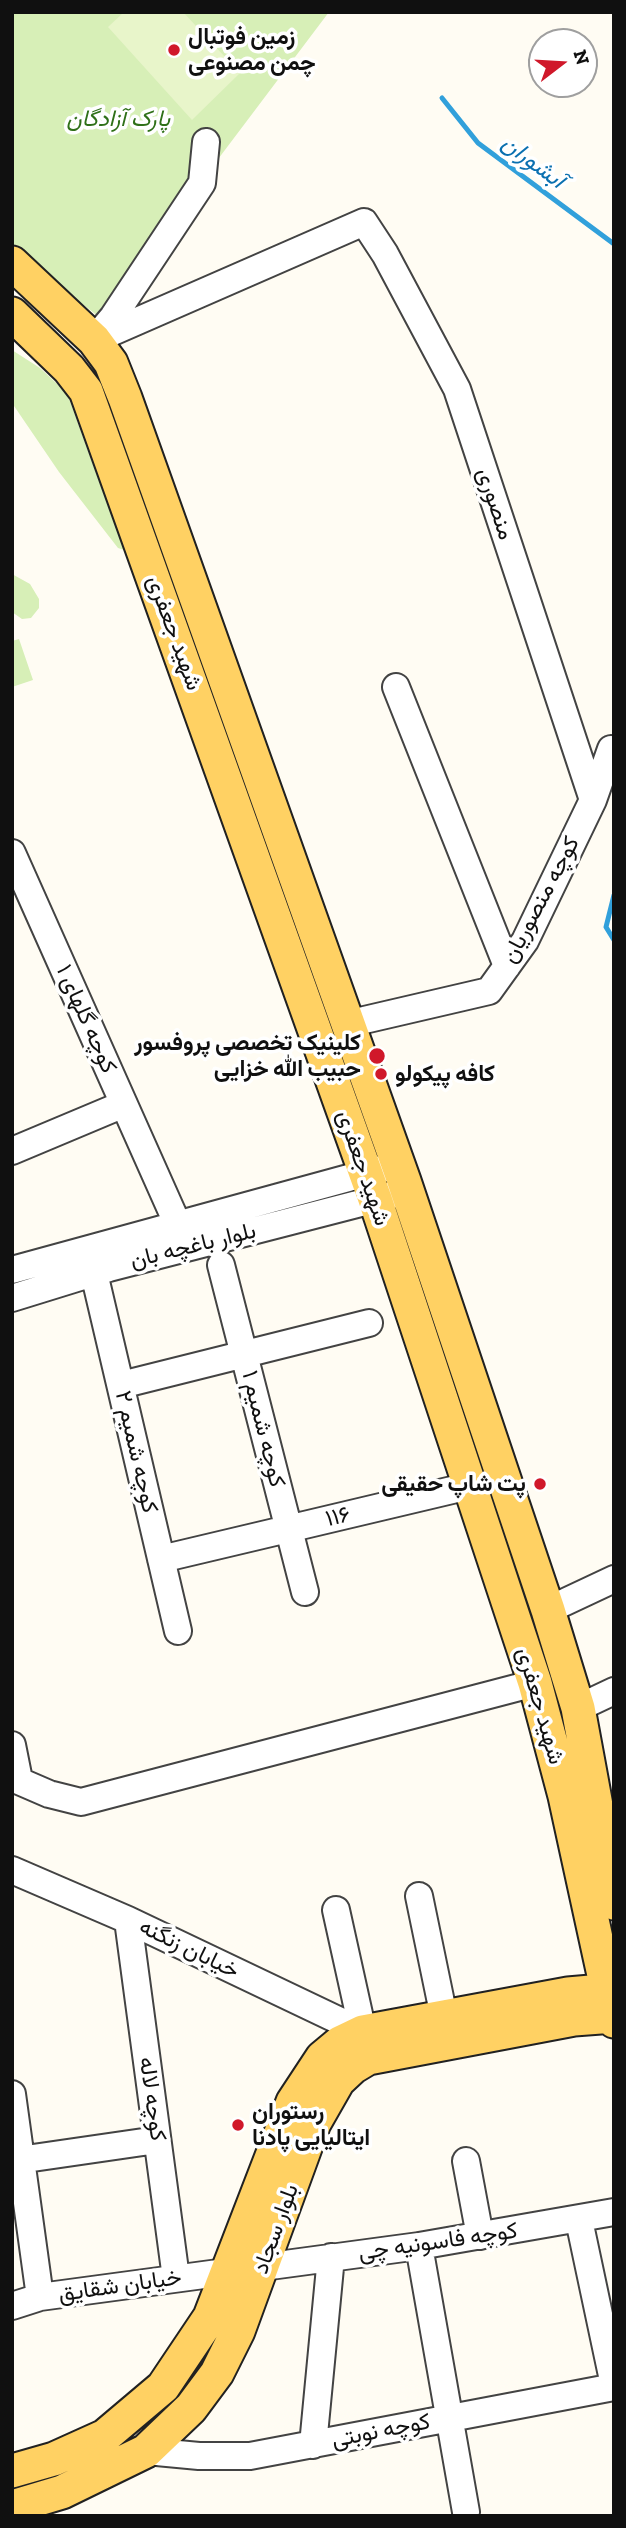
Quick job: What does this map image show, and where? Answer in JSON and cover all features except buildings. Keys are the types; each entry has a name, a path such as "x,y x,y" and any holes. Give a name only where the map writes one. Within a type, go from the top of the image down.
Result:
{"main road":[{"name":"شهید جعفری","path":"12,263 93,340 111,362 125,398 403,1178 604,1780 614,1903"},
{"name":"شهید جعفری","path":"18,326 69,369 86,391 358,1190 470,1486 535,1683 565,1796 612,2006"},
{"name":"بلوار سجاد","path":"12,2507 62,2492 146,2451 191,2408 217,2373 238,2331 314,2123 338,2081 365,2045 444,2017 568,1994 612,2006"},
{"name":"بلوار سجاد","path":"12,2471 54,2459 105,2435 154,2395 210,2317 293,2102 321,2058 340,2043 365,2045 574,2019 612,2006"}],"street":[{"path":"93,340 113,317 202,183 206,142"},
{"name":"منصوری","path":"93,340 363,222 385,254 457,390 593,800"},
{"path":"396,687 507,966"},
{"name":"کوچه منصوریان","path":"347,1024 488,991 525,941 593,800 611,749"},
{"name":"کوچه گلهای ۱","path":"12,853 177,1223"},
{"path":"12,1151 124,1104"},
{"path":"358,1190 403,1178"},
{"name":"بلوار باغچه بان","path":"12,1270 177,1223 358,1190"},
{"name":"بلوار باغچه بان","path":"12,1298 358,1190"},
{"name":"کوچه شمیم ۱","path":"220,1265 306,1592"},
{"name":"کوچه شمیم ۲","path":"94,1273 178,1631"},
{"path":"121,1385 369,1322"},
{"name":"۱۱۶","path":"161,1559 470,1486"},
{"path":"548,1610 614,1579"},
{"path":"12,1745 15,1779 49,1794 81,1802 535,1683"},
{"path":"578,1707 614,1691"},
{"name":"خیابان زنگنه","path":"12,1870 128,1920 365,2045"},
{"path":"419,1896 444,2017"},
{"path":"336,1910 365,2045"},
{"name":"کوچه لاله","path":"128,1920 176,2278"},
{"path":"12,2094 17,2160 40,2297"},
{"path":"17,2160 157,2140"},
{"path":"466,2161 480,2236"},
{"name":"کوچه فاسونیه چی","path":"228,2272 419,2246 614,2213"},
{"path":"579,2220 614,2386"},
{"path":"419,2246 466,2512"},
{"path":"313,2445 331,2257"},
{"name":"خیابان شقایق","path":"12,2306 40,2297 228,2272"},
{"name":"کوچه نوبتی","path":"146,2451 222,2457 250,2456 614,2386"}],"green space":[{"name":"پارک آزادگان","path":"12,12 329,12 99,317 12,249"},
{"name":"زمین فوتبال چمن مصنوعی","path":"124,12 183,12 240,73 192,120 108,27"},
{"path":"12,350 40,368 67,393 124,550 118,548 59,472 12,403"},
{"path":"12,574 30,584 39,599 39,608 31,618 22,619 12,612"},
{"path":"19,639 33,680 12,687 12,641"}],"waterway":[{"name":"آبشوران","path":"442,98 478,143 614,244"},
{"name":"آبشوران","path":"614,895 606,927 614,940"}],"place":[{"name":"زمین فوتبال چمن مصنوعی","path":"174,50"},
{"name":"کلینیک تخصصی پروفسور حبیب الله خزایی","path":"377,1056"},
{"name":"کافه پیکولو","path":"381,1074"},
{"name":"پت شاپ حقیقی","path":"540,1484"},
{"name":"رستوران ایتالیایی پادنا","path":"238,2125"}]}
